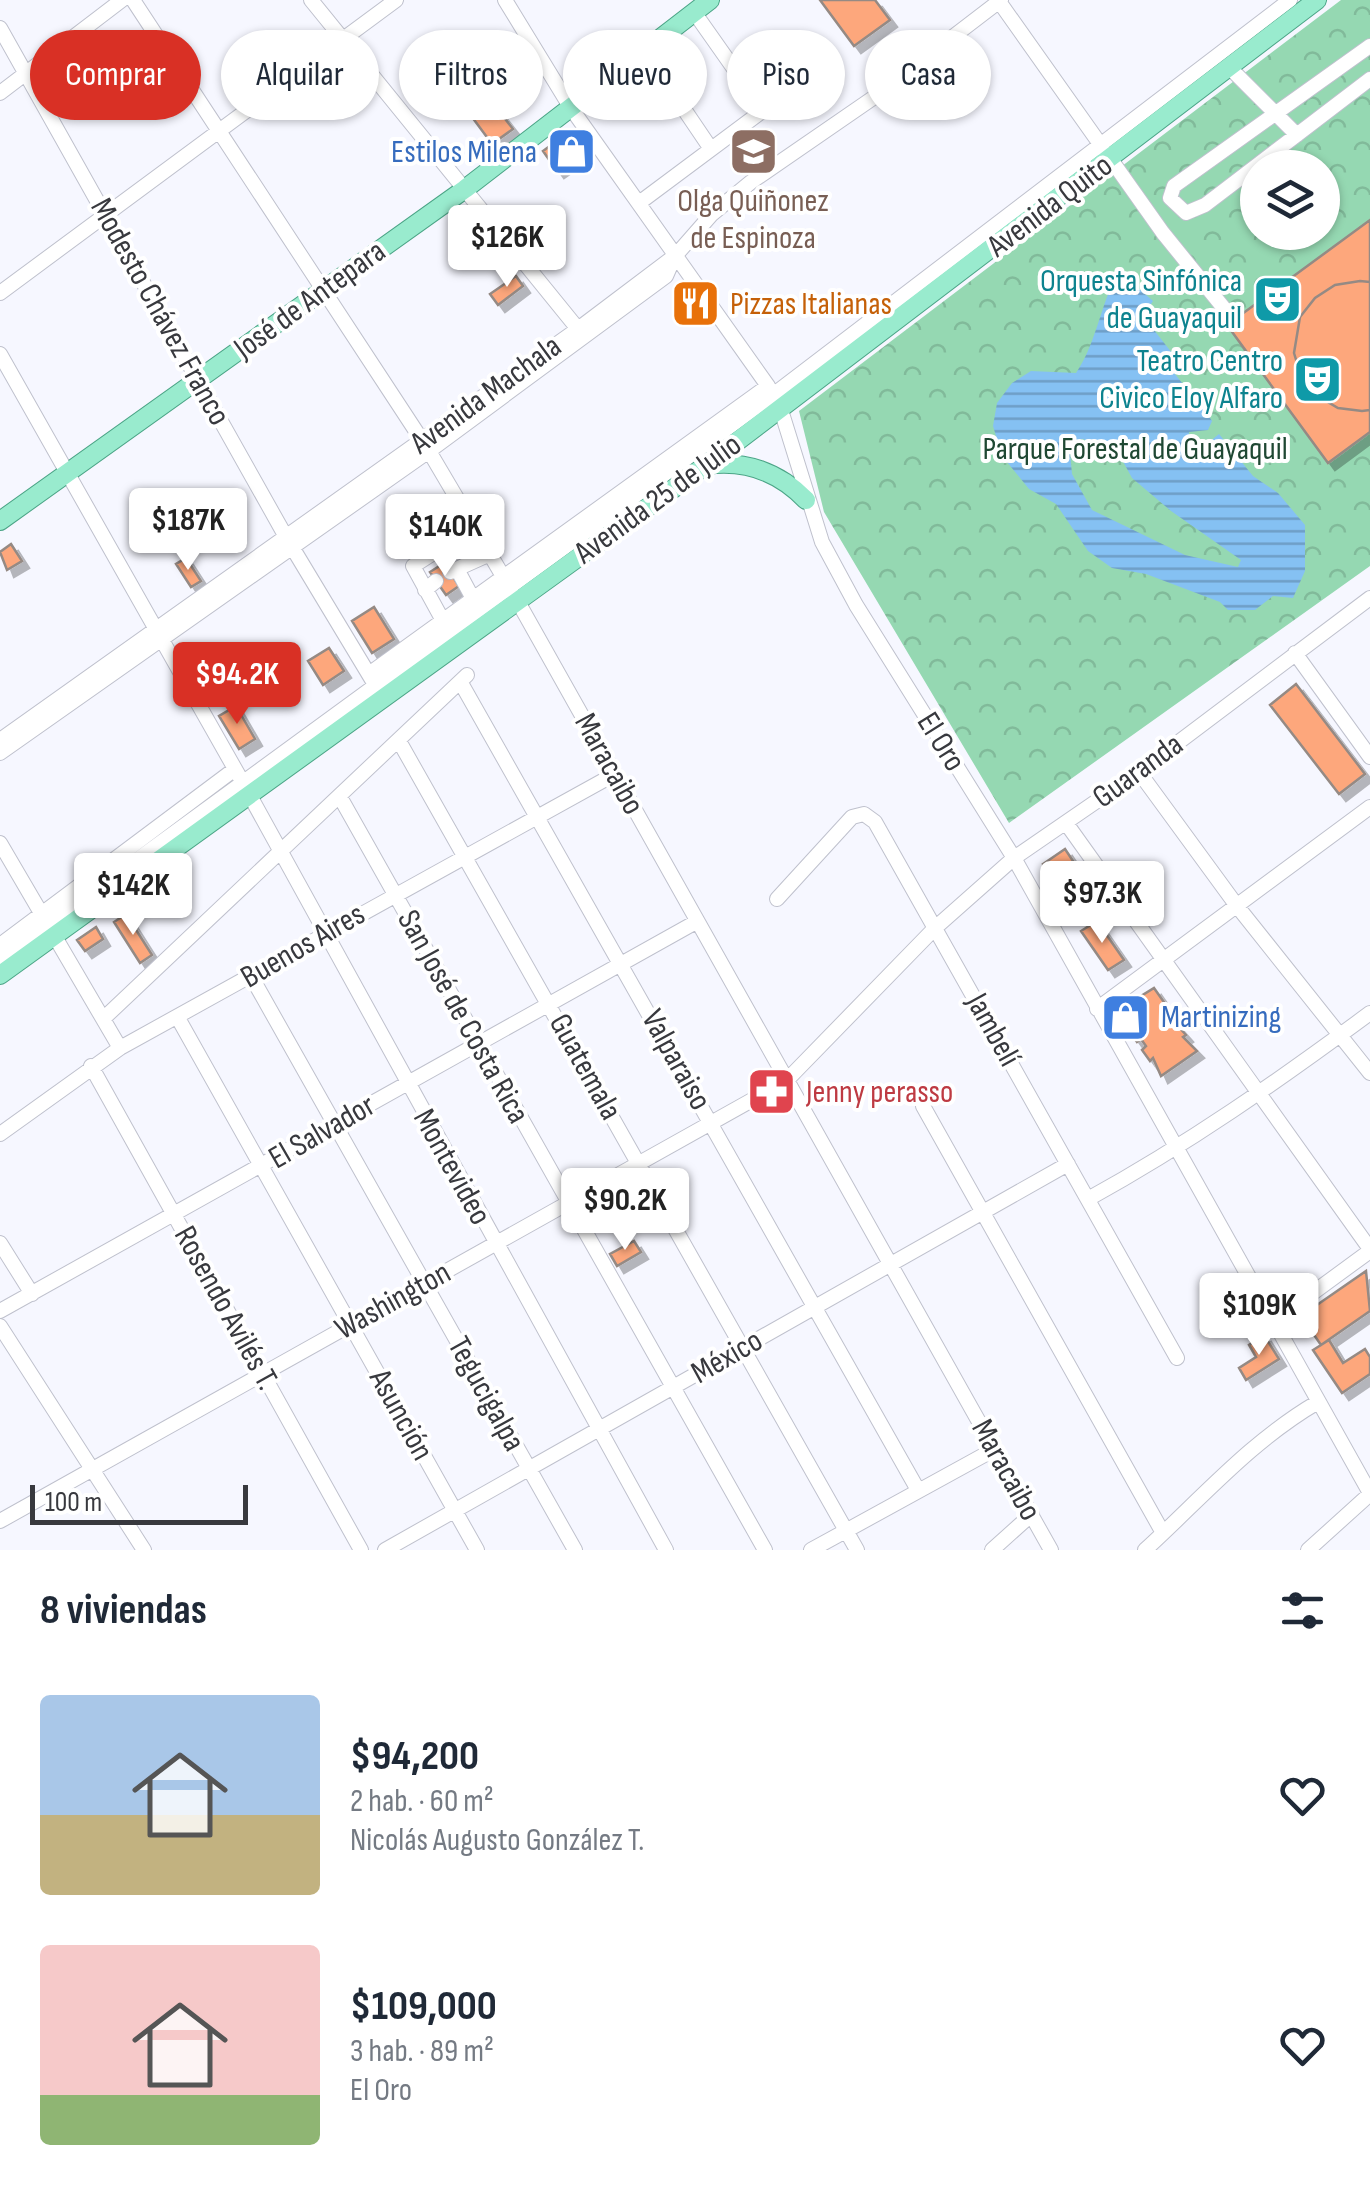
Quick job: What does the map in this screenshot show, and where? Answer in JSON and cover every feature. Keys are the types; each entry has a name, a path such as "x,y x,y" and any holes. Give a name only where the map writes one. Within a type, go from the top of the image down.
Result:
{"main road":[{"name":"Avenida Quito","path":"774,397 1113,158 1317,0"},
{"name":"José de Antepara","path":"670,30 702,6"},
{"name":"José de Antepara","path":"0,521 464,190 563,114"},
{"name":"Avenida 25 de Julio","path":"0,976 48,927 510,588 706,466 774,397"},
{"path":"706,466 734,464 761,470 786,482 806,500"}],"street":[{"path":"0,93 122,0"},
{"name":"Maracaibo","path":"132,0 425,446 490,554 1050,1550"},
{"path":"311,0 335,30"},
{"path":"354,30 396,0"},
{"name":"El Oro","path":"505,0 563,95"},
{"path":"1000,0 1164,234 1227,312"},
{"name":"Avenida Machala","path":"425,446 676,255 712,214 750,182 872,98 1000,0"},
{"name":"Avenida Quito","path":"774,397 1101,141 1290,0"},
{"path":"702,6 727,49"},
{"name":"Modesto Chávez Franco","path":"0,28 289,543 376,686"},
{"path":"1370,46 1174,186 1170,198 1177,208 1195,211 1370,79"},
{"path":"1230,68 1297,134"},
{"path":"379,85 578,329"},
{"path":"0,293 231,120"},
{"name":"El Oro","path":"580,120 774,397 822,542 856,606 1014,858 1370,1493"},
{"path":"691,120 711,149"},
{"path":"639,202 750,120"},
{"name":"Avenida Machala","path":"0,753 157,636 666,276 676,255"},
{"name":"Montevideo","path":"0,354 242,782 666,1550"},
{"name":"Avenida 25 de Julio","path":"376,686 442,619 472,597 510,588 774,397"},
{"path":"472,597 442,578 412,566 474,527"},
{"path":"442,578 490,554"},
{"path":"442,578 442,619"},
{"name":"Guaranda","path":"786,1080 935,928 1014,858 1139,772 1370,598"},
{"name":"Avenida Machala","path":"0,740 157,636"},
{"path":"1295,653 1370,758"},
{"name":"Valparaiso","path":"399,741 464,679 918,1490"},
{"path":"102,1019 399,741"},
{"name":"Guatemala","path":"399,741 857,1550"},
{"path":"1139,772 1236,906 1370,1072"},
{"name":"Buenos Aires","path":"0,1134 120,1048 615,774"},
{"name":"Avenida 25 de Julio","path":"0,960 242,782"},
{"name":"San José de Costa Rica","path":"340,797 765,1550"},
{"path":"1097,1010 1370,807"},
{"name":"Jambelí","path":"777,899 852,817 864,814 875,822 1177,1358"},
{"path":"1066,823 1370,1250 1272,1322"},
{"path":"0,844 120,1048"},
{"name":"El Salvador","path":"0,1311 478,1042 624,966 696,922"},
{"name":"Avenida 25 de Julio","path":"0,945 48,927"},
{"name":"Tegucigalpa","path":"251,976 575,1550"},
{"path":"1088,1200 1178,1149 1262,1094 1370,1013"},
{"name":"Asunción","path":"178,1018 478,1550"},
{"name":"Rosendo Avilés T.","path":"91,1066 361,1550"},
{"name":"Washington","path":"0,1521 786,1080"},
{"path":"923,1106 1163,1533"},
{"name":"México","path":"385,1550 1068,1164"},
{"path":"0,1243 32,1294"},
{"path":"0,1326 140,1549"},
{"path":"1145,1550 1276,1426 1318,1402"},
{"path":"810,1550 995,1450"},
{"path":"1308,1550 1370,1493"},
{"path":"992,1550 1032,1514"}],"green space":[{"name":"Parque Forestal de Guayaquil","path":"1341,0 1370,0 1370,566 1009,823 824,512 799,411"}],"water":[{"path":"1129,280 1153,301 1143,316 1172,353 1166,361 1212,421 1208,430 1189,432 1188,447 1197,452 1219,434 1253,476 1278,493 1305,525 1305,571 1293,598 1273,596 1255,610 1228,610 1220,602 1146,574 1112,568 1088,551 1056,504 1029,489 1002,456 993,426 997,403 1012,383 1031,371 1076,373 1088,352 1113,282","holes":["1083,439 1120,456 1132,478 1241,560 1238,567 1185,555 1092,510 1072,474 1069,442"]}],"building":[{"path":"820,0 875,0 890,20 876,30 865,30 865,38 854,46"},
{"path":"474,120 506,120 513,129 492,144"},
{"path":"565,135 580,155 557,171 543,151"},
{"name":"Teatro Centro Civico Eloy Alfaro","path":"1370,220 1370,432 1328,463 1227,325 1329,250 1340,250 1340,242"},
{"path":"516,276 523,286 498,305 490,294"},
{"path":"1370,282 1370,410 1362,411 1338,408 1316,395 1301,376 1294,353 1300,317 1315,298 1335,285"},
{"path":"11,544 22,561 7,570 0,552"},
{"path":"186,558 201,581 191,587 176,564"},
{"path":"444,563 459,586 446,595 430,572"},
{"path":"374,607 394,639 372,653 352,621"},
{"path":"329,648 344,671 323,685 308,661"},
{"path":"1296,684 1365,774 1339,794 1270,705"},
{"path":"236,706 255,739 239,749 219,716"},
{"path":"1065,849 1085,879 1063,894 1043,864"},
{"path":"1086,884 1095,899 1080,909 1070,895"},
{"path":"126,914 152,955 140,963 114,922"},
{"path":"1097,921 1124,960 1108,970 1081,931"},
{"path":"96,927 103,939 85,951 77,940"},
{"path":"1154,988 1173,1015 1170,1017 1186,1035 1183,1037 1197,1051 1161,1076 1153,1058 1150,1061 1142,1050 1146,1046 1141,1039 1137,1042 1129,1031 1132,1029 1118,1016 1127,1009 1125,1006"},
{"path":"634,1241 641,1252 617,1266 610,1254"},
{"path":"1366,1271 1370,1311 1321,1345 1301,1316"},
{"path":"1264,1335 1279,1359 1246,1380 1239,1368 1256,1357 1249,1345"},
{"path":"1329,1340 1343,1363 1365,1349 1370,1357 1370,1374 1342,1393 1313,1350"}],"place":[{"name":"Olga Quiñonez de Espinoza","path":"753,151"},
{"name":"Estilos Milena","path":"572,152"},
{"name":"Orquesta Sinfónica de Guayaquil","path":"1277,299"},
{"name":"Pizzas Italianas","path":"695,304"},
{"name":"Teatro Centro Civico Eloy Alfaro","path":"1318,379"},
{"name":"Martinizing","path":"1126,1017"},
{"name":"Jenny perasso","path":"771,1092"}]}
